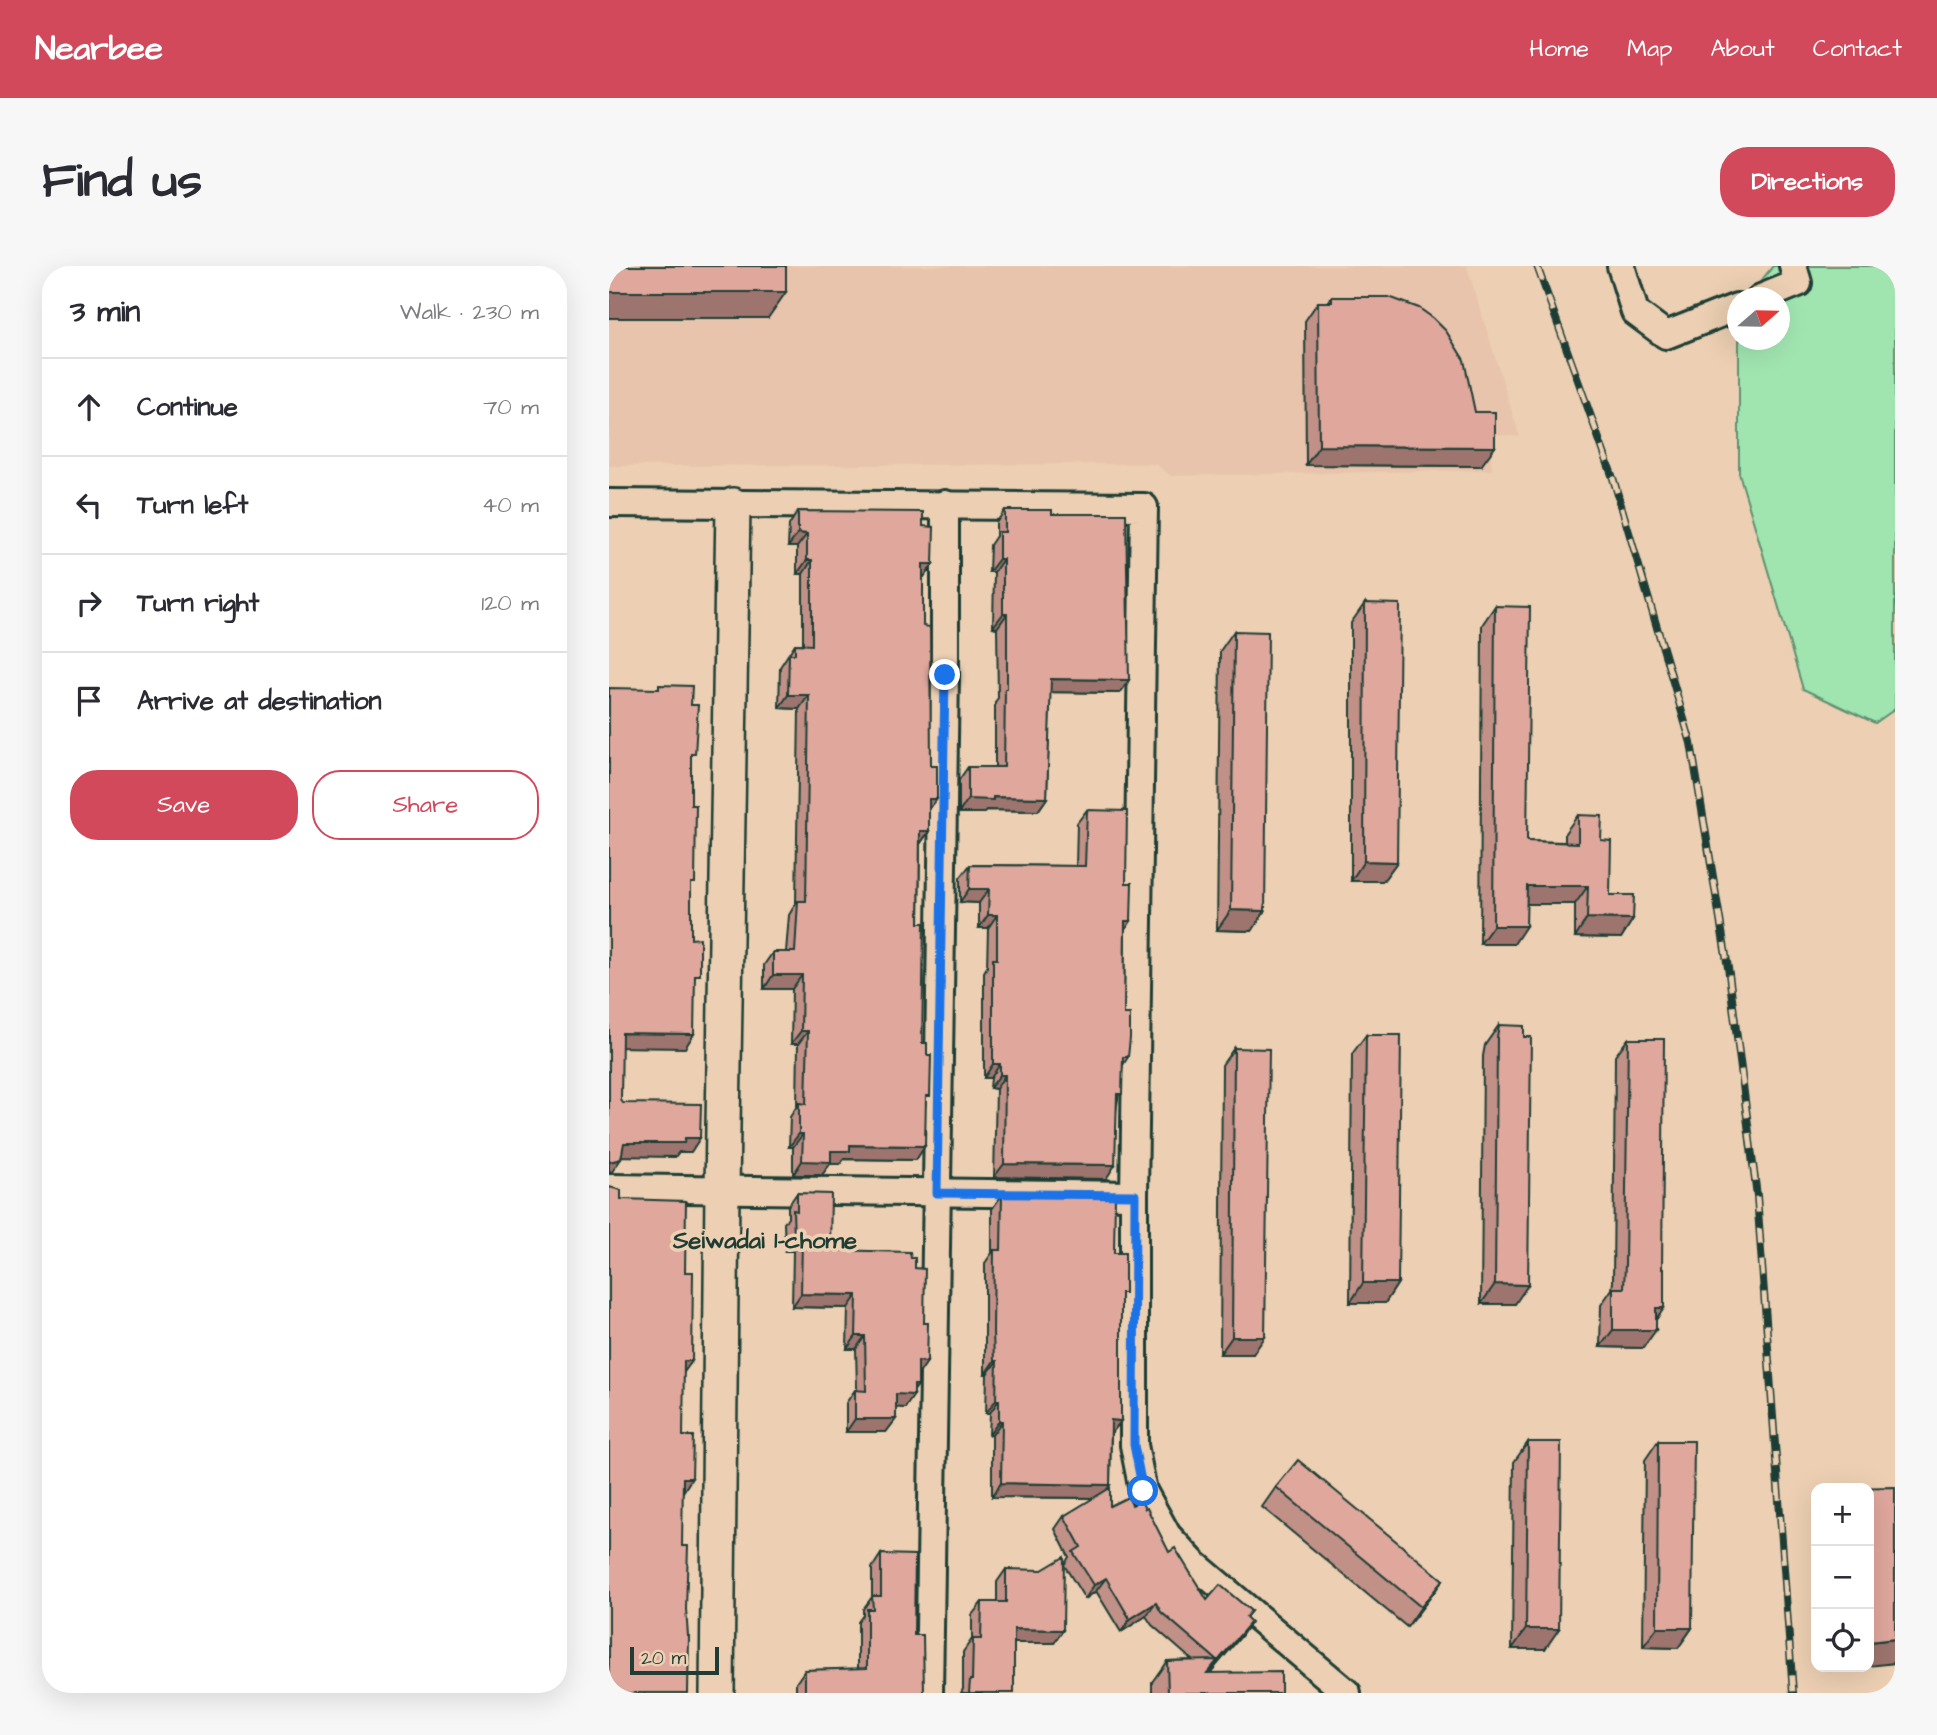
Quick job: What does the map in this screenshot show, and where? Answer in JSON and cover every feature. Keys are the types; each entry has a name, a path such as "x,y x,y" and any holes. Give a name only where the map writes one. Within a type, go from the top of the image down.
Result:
{"street":[{"path":"1621,266 1635,312 1665,335 1727,311"},
{"path":"1788,287 1798,283 1793,266"},
{"path":"609,503 1144,507 1134,1445 1143,1491 1167,1535 1193,1563 1347,1693"},
{"path":"929,1693 945,675 945,504"},
{"path":"717,1693 733,505"},
{"path":"609,1188 1135,1195"}],"shaded area":[{"path":"609,266 1467,266 1520,437 1490,434 1492,470 1171,476 1155,464 609,466"}],"green space":[{"path":"1773,266 1895,266 1895,709 1875,723 1803,689 1739,473 1739,350 1790,350 1790,287 1756,287"}],"building":[{"path":"609,266 786,266 786,292 609,292"},
{"path":"1332,297 1389,297 1419,308 1433,318 1446,331 1464,360 1475,412 1495,412 1495,447 1319,446 1318,302 1332,302"},
{"path":"1005,510 1052,510 1052,514 1126,514 1129,680 1051,679 1047,798 968,799 968,767 1004,767 1007,614 1003,614 1003,559 999,559 999,532 1005,532"},
{"path":"798,511 923,512 923,526 934,527 933,564 923,564 923,626 930,627 931,766 937,766 937,799 929,799 929,831 920,831 919,923 924,923 922,1043 927,1043 927,1055 931,1055 930,1096 926,1096 925,1146 850,1145 850,1151 831,1151 831,1162 802,1161 803,1134 799,1134 799,1103 806,1104 808,1031 801,1031 802,975 773,975 773,952 795,952 798,901 806,901 809,695 788,695 789,654 795,654 795,644 812,645 812,560 807,560 807,534 798,533"},
{"path":"1365,603 1400,604 1397,862 1364,861"},
{"path":"1495,606 1530,607 1527,841 1578,843 1578,815 1602,816 1601,840 1611,841 1610,895 1634,895 1633,919 1587,918 1588,886 1527,886 1526,926 1493,926"},
{"path":"1234,631 1268,632 1265,911 1231,910"},
{"path":"659,685 692,686 691,705 698,705 695,754 691,754 691,805 696,805 691,939 700,938 700,975 695,975 694,1034 622,1033 621,1100 623,1103 701,1104 700,1138 685,1138 684,1143 624,1143 621,1159 609,1162 609,688 659,689"},
{"path":"1087,810 1127,811 1126,883 1132,883 1131,921 1125,921 1124,1014 1130,1014 1130,1038 1128,1057 1123,1057 1122,1094 1117,1094 1115,1165 1004,1164 1005,1075 1000,1075 1000,1064 993,1064 993,959 997,959 997,915 988,915 989,889 969,889 970,865 1085,866"},
{"path":"1499,1025 1524,1026 1524,1037 1531,1037 1528,1285 1495,1284"},
{"path":"1366,1035 1401,1035 1398,1283 1363,1283"},
{"path":"1628,1039 1664,1039 1664,1308 1656,1308 1656,1330 1613,1330 1613,1288 1624,1288"},
{"path":"1234,1048 1269,1049 1265,1337 1232,1337"},
{"path":"609,1187 621,1190 621,1199 686,1201 685,1272 693,1272 692,1361 684,1361 683,1436 693,1436 692,1478 683,1478 682,1546 688,1546 688,1693 609,1693"},
{"path":"797,1193 831,1194 830,1250 910,1252 911,1258 915,1258 915,1268 925,1269 924,1323 928,1323 927,1362 918,1361 918,1385 914,1385 914,1395 896,1394 896,1419 855,1419 855,1390 866,1391 865,1336 856,1336 857,1295 801,1294 802,1238 794,1238 793,1210 797,1211"},
{"path":"1002,1195 1115,1197 1114,1253 1125,1253 1125,1293 1121,1293 1121,1421 1111,1420 1110,1485 1001,1483 1002,1421 999,1421 999,1400 996,1400 997,1361 994,1361 993,1331 994,1250 1001,1250"},
{"path":"1658,1441 1694,1441 1692,1628 1657,1628"},
{"path":"1528,1442 1561,1442 1559,1629 1526,1629"},
{"path":"1298,1460 1443,1580 1421,1607 1276,1487"},
{"path":"1874,1487 1895,1487 1895,1639 1874,1641 1874,1546"},
{"path":"1110,1488 1110,1506 1128,1497 1132,1505 1141,1501 1169,1552 1175,1548 1207,1600 1220,1585 1251,1611 1246,1617 1251,1622 1218,1661 1161,1612 1156,1603 1130,1619 1106,1578 1094,1585 1073,1552 1081,1547 1064,1516"},
{"path":"881,1554 915,1555 914,1635 923,1635 924,1693 805,1693 805,1670 867,1668 867,1609 873,1609 872,1596 881,1596"},
{"path":"1064,1557 1063,1630 1014,1629 1014,1693 969,1693 973,1639 981,1639 982,1602 1006,1602 1006,1569 1042,1570"},
{"path":"1218,1660 1207,1673 1281,1672 1281,1693 1168,1693 1167,1661"}],"railway":[{"path":"1537,266 1613,478 1691,743 1729,974 1757,1196 1793,1693"}],"district":[{"name":"Seiwadai 1-chome","path":"765,1241"}],"route":[{"path":"945,675 937,1193 1135,1195 1134,1445 1143,1491"}]}
